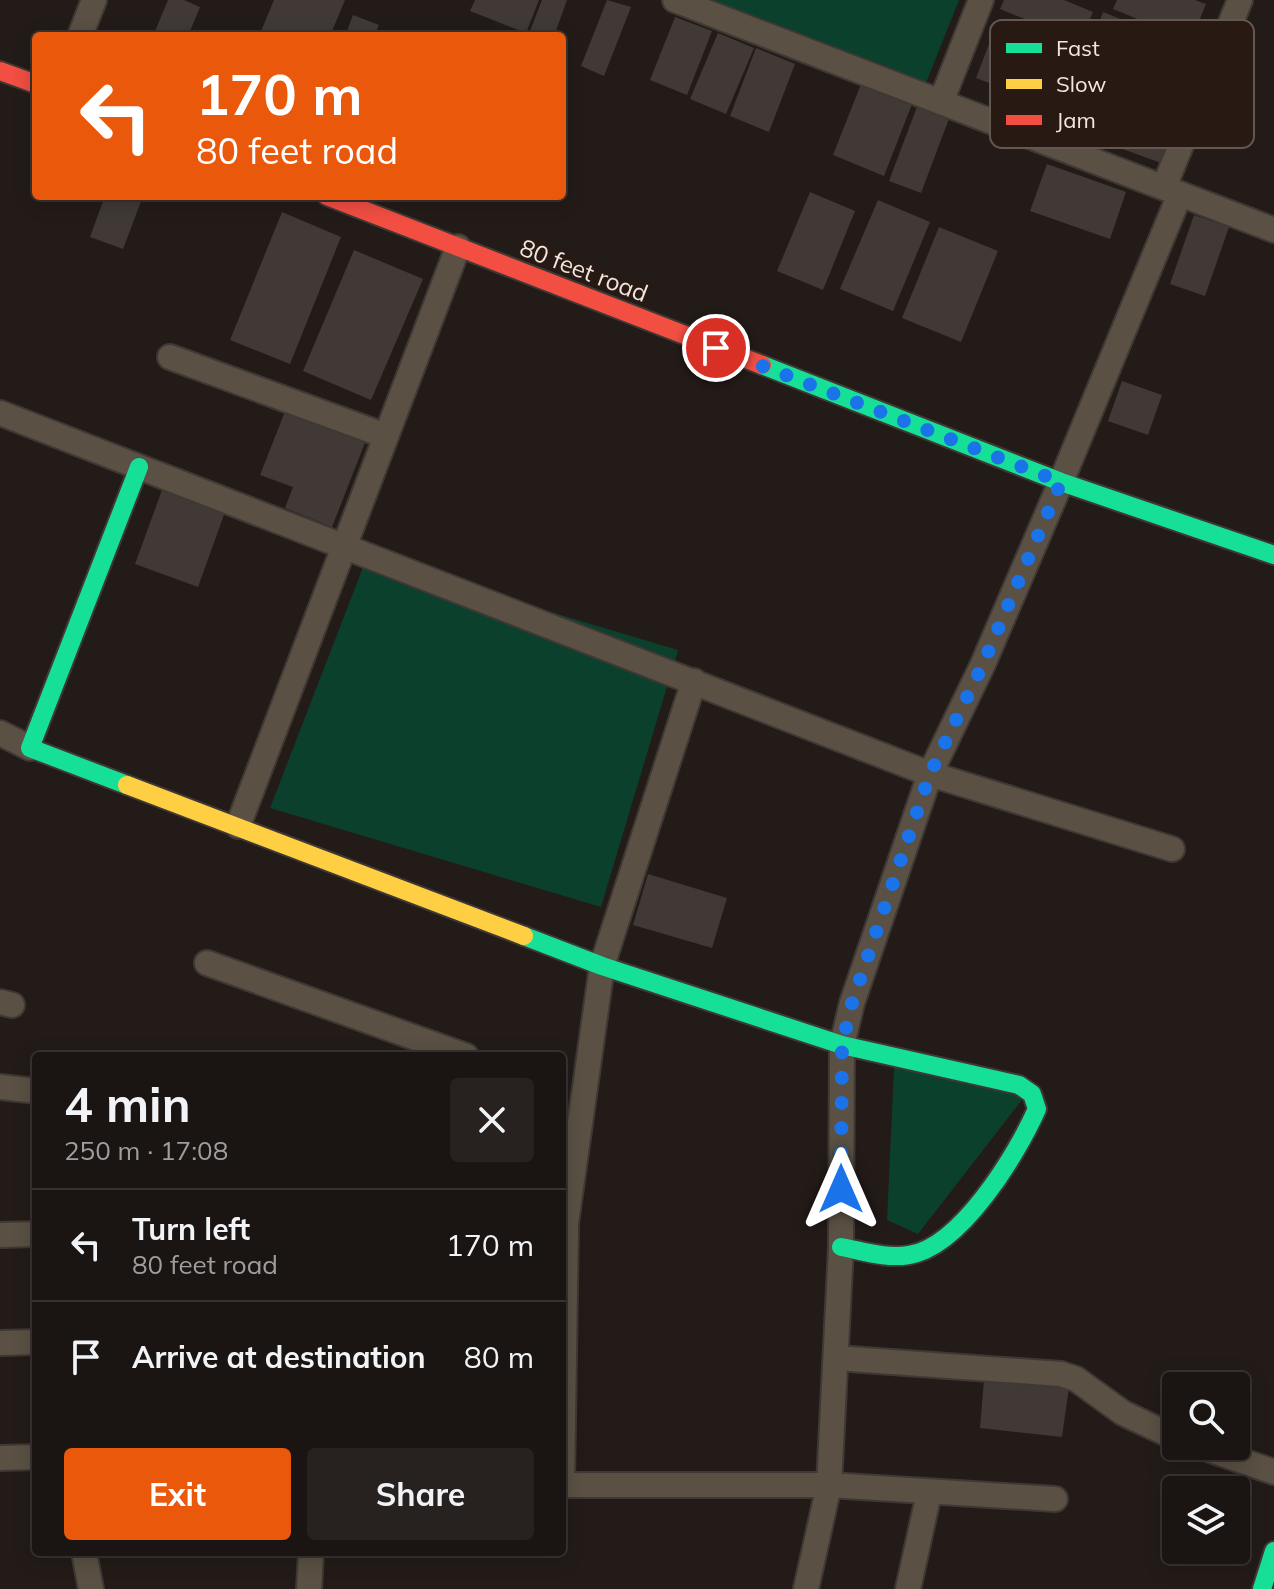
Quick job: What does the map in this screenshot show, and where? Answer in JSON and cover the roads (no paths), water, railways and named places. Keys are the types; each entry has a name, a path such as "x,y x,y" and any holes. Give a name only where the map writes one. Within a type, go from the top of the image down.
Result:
{"street":[{"path":"82,32 94,0"},
{"path":"675,0 990,121"},
{"path":"941,102 981,0"},
{"path":"1233,20 1240,0"},
{"path":"0,71 32,83"},
{"path":"1062,148 1274,230"},
{"path":"806,1589 829,1485 841,1247 842,1045 852,1003 930,774 983,664 1061,482 1187,148"},
{"name":"80 feet road","path":"337,200 1061,482 1274,555"},
{"path":"238,826 458,247"},
{"path":"170,357 386,436"},
{"path":"0,413 930,774 1172,849"},
{"path":"30,748 139,467"},
{"path":"566,1194 573,1094 602,966 694,681"},
{"path":"0,733 30,748 602,966 842,1045 1019,1085 1032,1094 1037,1109 1028,1132 1006,1168 952,1232 935,1246 914,1255 894,1256 841,1247"},
{"path":"207,963 455,1052"},
{"path":"0,1087 32,1091"},
{"path":"0,1235 32,1234"},
{"path":"0,1343 32,1342"},
{"path":"836,1358 1061,1374 1076,1379 1123,1413 1162,1431"},
{"path":"0,1458 32,1457"},
{"path":"1239,1460 1274,1472"},
{"path":"566,1485 829,1485 1055,1499"},
{"path":"908,1589 929,1493"},
{"path":"1262,1589 1274,1551"},
{"path":"85,1556 91,1589"},
{"path":"309,1589 311,1556"}]}
